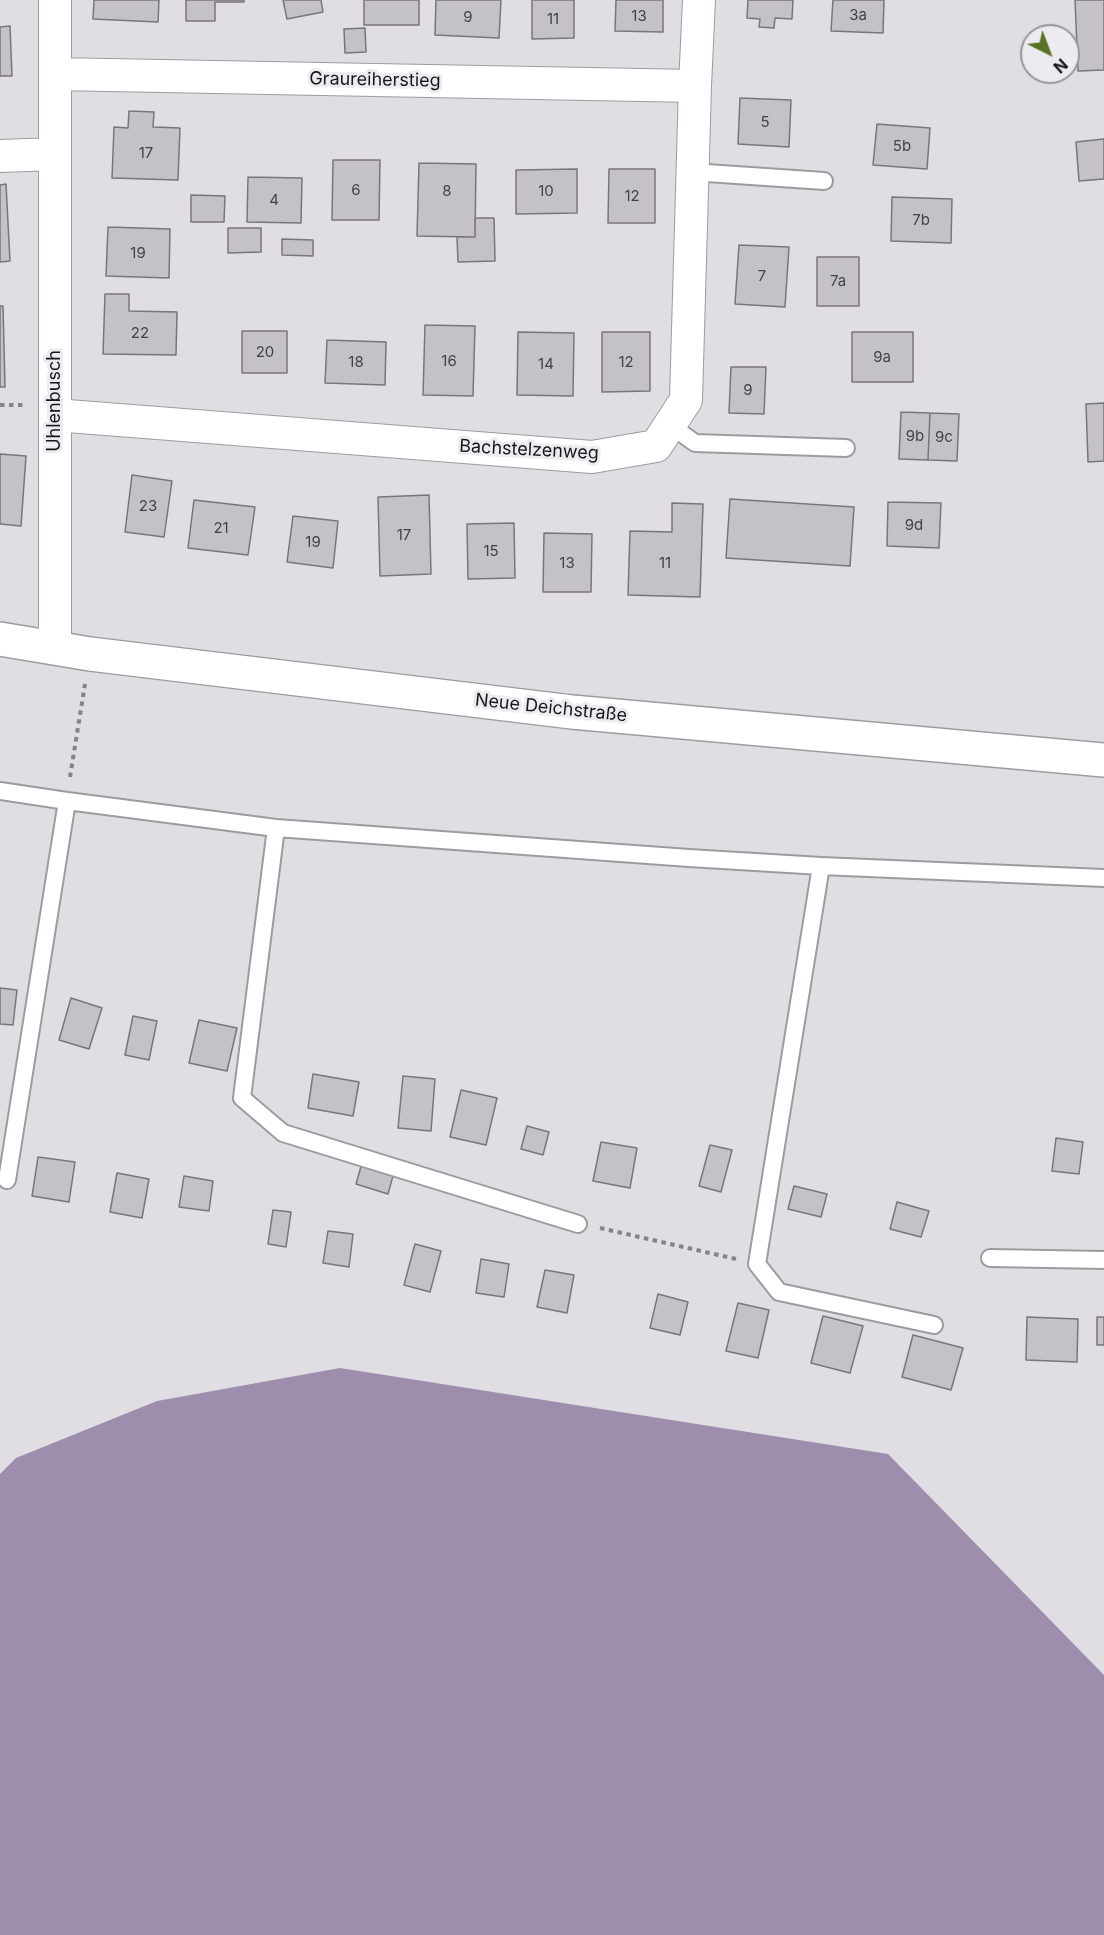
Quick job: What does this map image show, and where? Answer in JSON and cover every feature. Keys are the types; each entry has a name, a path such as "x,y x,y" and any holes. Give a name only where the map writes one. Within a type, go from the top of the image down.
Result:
{"street":[{"name":"Uhlenbusch","path":"55,648 56,0"},
{"name":"Bachstelzenweg","path":"55,415 592,457 656,446 686,400 699,0"},
{"name":"Graureiherstieg","path":"56,74 695,86"},
{"path":"0,156 56,154"},
{"name":"Neue Deichstraße","path":"0,639 90,654 572,712 1104,760"}],"lane":[{"path":"692,172 824,181"},
{"path":"670,425 695,443 846,448"},
{"path":"0,791 276,828 821,866 1104,878"},
{"path":"8,1180 67,801"},
{"path":"276,828 242,1098 283,1133 578,1224"},
{"path":"821,866 757,1264 778,1292 934,1325"},
{"path":"990,1258 1104,1260"}],"path":[{"path":"67,801 90,654"},
{"path":"578,1224 757,1264"}],"shaded area":[{"path":"340,1368 888,1454 1104,1675 1104,1935 0,1935 0,1474 16,1458 157,1401"}],"building":[{"path":"94,0 159,0 158,22 93,19"},
{"path":"186,0 244,0 244,2 215,2 215,21 186,21"},
{"path":"283,0 321,0 323,12 287,19"},
{"path":"364,0 419,0 419,25 364,25"},
{"path":"436,0 501,0 499,38 435,35"},
{"path":"532,0 574,0 574,38 532,39"},
{"path":"616,0 663,0 663,32 615,31"},
{"path":"748,0 793,0 792,19 775,18 774,28 759,27 760,19 747,18"},
{"path":"833,0 884,0 883,33 831,31"},
{"path":"1075,0 1104,0 1104,70 1080,71 1080,24 1076,24"},
{"path":"10,26 12,76 0,76 0,27"},
{"path":"365,28 366,52 345,53 344,29"},
{"path":"740,98 791,100 789,147 738,144"},
{"path":"129,111 154,112 153,127 180,128 178,180 112,178 114,127 128,128"},
{"path":"877,124 930,128 927,169 873,165"},
{"path":"1104,139 1104,179 1079,181 1076,142"},
{"path":"333,160 380,160 379,220 332,220"},
{"path":"419,163 476,164 475,237 417,236"},
{"path":"577,169 577,213 516,214 516,170"},
{"path":"609,169 655,169 655,223 608,223"},
{"path":"248,177 302,178 301,223 247,222"},
{"path":"6,184 10,261 0,262 0,185"},
{"path":"191,195 225,196 224,222 191,222"},
{"path":"892,197 952,199 951,243 891,241"},
{"path":"475,218 494,218 495,261 458,262 457,237 475,237"},
{"path":"108,227 170,229 169,278 106,276"},
{"path":"228,228 261,228 261,252 228,253"},
{"path":"282,239 313,240 313,256 282,255"},
{"path":"739,245 789,247 785,307 735,304"},
{"path":"817,257 859,257 859,306 817,306"},
{"path":"105,294 129,294 129,311 177,312 176,355 103,354"},
{"path":"0,306 3,306 5,387 0,387"},
{"path":"425,325 475,326 473,396 423,395"},
{"path":"242,331 287,331 287,373 242,373"},
{"path":"518,332 574,333 573,396 517,395"},
{"path":"602,332 650,332 650,391 602,392"},
{"path":"852,332 913,332 913,382 852,382"},
{"path":"327,340 386,342 385,385 325,383"},
{"path":"731,367 766,367 764,414 729,413"},
{"path":"1104,403 1104,461 1088,462 1086,404"},
{"path":"901,412 930,413 928,460 899,459"},
{"path":"930,413 959,414 957,461 928,460"},
{"path":"0,454 26,456 21,526 0,524"},
{"path":"132,475 172,481 164,537 125,532"},
{"path":"429,495 431,574 380,576 378,497"},
{"path":"730,499 854,507 850,566 726,558"},
{"path":"194,500 255,507 248,555 188,548"},
{"path":"888,502 941,503 939,548 887,546"},
{"path":"672,503 703,504 700,597 628,595 630,531 672,532"},
{"path":"293,516 338,521 333,568 287,562"},
{"path":"514,523 515,578 468,579 467,524"},
{"path":"544,533 592,534 591,592 543,592"},
{"path":"0,988 17,990 13,1025 0,1024"},
{"path":"71,998 102,1008 89,1049 59,1040"},
{"path":"133,1016 157,1021 149,1060 125,1055"},
{"path":"199,1020 237,1028 227,1071 189,1063"},
{"path":"313,1074 359,1082 353,1116 308,1108"},
{"path":"403,1076 435,1079 431,1131 398,1128"},
{"path":"461,1090 497,1098 486,1145 450,1137"},
{"path":"527,1126 549,1132 543,1155 521,1149"},
{"path":"1056,1138 1083,1142 1079,1174 1052,1171"},
{"path":"601,1142 637,1148 630,1188 593,1181"},
{"path":"710,1145 732,1150 721,1192 699,1186"},
{"path":"38,1157 75,1162 69,1202 32,1196"},
{"path":"362,1163 394,1172 388,1194 356,1184"},
{"path":"117,1173 149,1179 142,1218 110,1212"},
{"path":"184,1176 213,1181 209,1211 179,1207"},
{"path":"794,1186 827,1194 821,1217 788,1209"},
{"path":"897,1202 929,1211 921,1237 890,1229"},
{"path":"273,1210 291,1212 286,1247 268,1244"},
{"path":"328,1231 353,1234 349,1267 323,1263"},
{"path":"415,1244 441,1251 430,1292 404,1285"},
{"path":"481,1259 509,1264 504,1297 476,1293"},
{"path":"545,1270 574,1275 567,1313 537,1307"},
{"path":"658,1294 688,1302 680,1335 650,1328"},
{"path":"738,1303 769,1310 758,1358 726,1351"},
{"path":"823,1316 863,1326 850,1373 811,1363"},
{"path":"1027,1317 1078,1319 1077,1362 1026,1360"},
{"path":"1097,1317 1104,1317 1104,1345 1097,1345"},
{"path":"913,1335 963,1348 951,1390 902,1377"}]}
